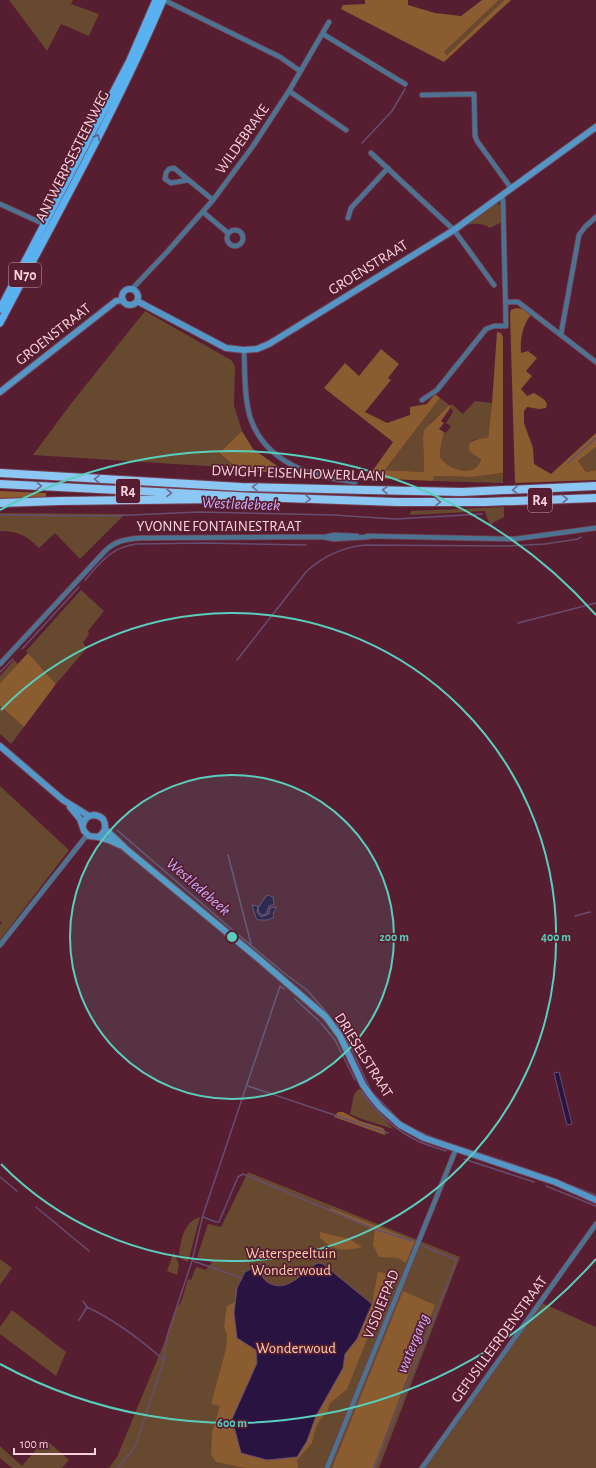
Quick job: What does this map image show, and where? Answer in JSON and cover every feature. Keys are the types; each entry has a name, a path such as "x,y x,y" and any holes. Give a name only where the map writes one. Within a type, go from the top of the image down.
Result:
{"highway":[{"name":"DWIGHT EISENHOWERLAAN","path":"0,473 241,487 367,490 462,492 596,486"},
{"name":"DWIGHT EISENHOWERLAAN","path":"0,484 255,497 397,502 484,502 596,498"},
{"path":"0,503 205,500 255,497"}],"main road":[{"name":"ANTWERPSESTEENWEG","path":"0,323 130,60 156,0"},
{"name":"ANTWERPSESTEENWEG","path":"0,310 47,226 144,44 163,0"}],"street":[{"path":"163,0 280,57 300,71"},
{"name":"WILDEBRAKE","path":"132,290 203,212 253,146 289,91 329,22"},
{"path":"323,34 405,84"},
{"path":"289,91 346,130"},
{"path":"422,95 474,94 475,136 477,141 511,188"},
{"name":"GROENSTRAAT","path":"137,302 226,348 244,350 257,349 269,344 454,230 596,127"},
{"path":"371,153 454,230 494,285"},
{"path":"188,180 171,183 165,179 166,173 169,169 174,168 213,200"},
{"path":"348,218 352,208 388,168"},
{"path":"422,400 437,390 486,329 494,326 506,326 504,202 502,195"},
{"path":"0,204 47,226"},
{"path":"203,212 228,233"},
{"path":"561,334 579,235 596,217"},
{"path":"132,290 138,294 137,302 133,305 128,305 122,300 125,292 132,290"},
{"name":"GROENSTRAAT","path":"0,392 116,301 122,300"},
{"path":"506,302 518,302 596,362"},
{"path":"244,350 246,394 250,416 257,433 267,446 278,457 299,469 330,479 354,482"},
{"name":"YVONNE FONTAINESTRAAT","path":"0,664 104,550 126,539 323,537 334,539 368,537 515,539 596,528"},
{"name":"DRIESELSTRAAT","path":"0,746 63,800 80,819 87,835 94,838 98,837 113,841 126,849"},
{"name":"DRIESELSTRAAT","path":"63,800 89,816 96,815 101,817 105,822 105,828 126,849 259,959 326,1017 340,1036 364,1085 376,1102 400,1125 418,1136 555,1182 596,1200"},
{"path":"83,825 86,818 89,816"},
{"path":"98,837 103,833 105,828"},
{"path":"0,945 87,835"},
{"name":"VISDIEFPAD","path":"327,1468 456,1149"},
{"name":"GEFUSILLEERDENSTRAAT","path":"422,1468 596,1224"}],"green space":[{"path":"9,0 73,0 71,4 99,14 89,36 61,24 47,51"},
{"path":"499,0 504,0 447,55 444,52"},
{"path":"495,203 498,203 501,206 500,223 490,228 479,224 466,225"},
{"path":"145,311 231,360 235,366 234,405 242,431 219,453 238,468 33,455 70,405"},
{"path":"440,398 449,405 431,422 423,439 424,472 385,470"},
{"path":"475,401 492,403 488,438 473,440 471,443 470,446 472,451 481,459 474,469 468,471 455,469 444,462 440,457 444,432 446,433 451,426 446,423 453,412 450,406 452,404 463,414"},
{"path":"596,447 596,470 586,472 578,461"},
{"path":"503,473 503,483 433,481 434,476 472,477"},
{"path":"504,507 504,517 494,522 490,526 485,511 410,515 411,511"},
{"path":"0,513 125,514 80,559 55,533 39,548 22,535 0,531"},
{"path":"81,590 104,611 88,631 89,634 83,643 87,648 56,684 26,651"},
{"path":"14,660 18,664 0,683 0,676"},
{"path":"0,706 24,727 11,744 0,734"},
{"path":"0,786 69,850 0,940 0,925 2,923 0,921"},
{"path":"358,1089 362,1090 373,1106 393,1129 350,1114 354,1095"},
{"name":"Wonderwoud","path":"248,1172 460,1257 379,1468 109,1468 117,1457 167,1336 177,1307 181,1302 188,1279 191,1280 196,1267 206,1270 212,1262 197,1257 208,1224 221,1227"},
{"path":"200,1217 188,1262 179,1256 180,1245 187,1227 195,1219"},
{"path":"174,1252 179,1265 177,1275 167,1271"},
{"path":"0,1259 12,1268 0,1285"},
{"path":"542,1303 596,1327 596,1468 424,1468"},
{"path":"12,1310 66,1352 56,1376 0,1334 0,1327"},
{"path":"45,1439 69,1460 62,1468 12,1468 0,1458 0,1446 22,1466"}],"shaded area":[{"path":"365,0 408,0 408,5 435,13 461,16 482,0 499,0 444,52 447,55 504,0 511,0 444,62 341,9 343,5 365,4"},
{"path":"516,308 524,309 531,315 522,333 521,353 528,351 537,358 526,371 532,376 521,389 527,396 534,393 543,399 547,404 546,408 539,409 527,407 524,411 524,423 533,448 534,464 551,474 596,433 596,447 578,461 586,472 596,470 596,480 515,483 510,314 511,310"},
{"path":"497,332 501,333 503,337 503,473 472,477 434,476 433,481 370,478 371,473 393,442 324,388 345,363 359,376 381,349 399,364 388,378 391,380 365,412 387,423 410,415 410,407 427,404 435,394 440,398 385,470 424,472 424,430 449,405 451,407 441,421 444,423 439,429 444,432 440,457 449,466 455,469 468,471 474,469 481,459 470,451 469,444 474,440 488,438"},
{"path":"242,431 253,449 283,470 281,473 240,470 219,453"},
{"path":"0,491 46,493 46,499 0,500"},
{"path":"28,653 56,684 24,727 0,706 0,683"},
{"path":"268,895 273,897 274,903 273,905 269,906 266,914 262,915 259,913 258,908"},
{"path":"252,905 258,906 257,912 261,917 269,914 270,908 276,907 273,913 274,917 268,920 258,920"},
{"path":"559,1072 572,1124 567,1125 554,1073"},
{"path":"338,1112 343,1112 360,1121 383,1128 385,1135 334,1117"},
{"path":"330,1208 415,1241 406,1263 398,1258 379,1257 373,1245 375,1230 329,1211"},
{"path":"320,1232 349,1239 362,1247 350,1250 335,1248 320,1238"},
{"path":"318,1263 323,1264 372,1304 357,1339 345,1354 343,1368 316,1416 307,1441 297,1457 267,1460 241,1453 232,1419 257,1363 256,1350 237,1338 234,1313 237,1288 245,1272 261,1264 261,1273 264,1280 275,1285 282,1286 293,1281"},
{"path":"378,1271 386,1274 385,1293 347,1389 329,1404 328,1410 318,1423 312,1443 297,1460 298,1468 245,1468 216,1462 211,1454 212,1433 220,1406 211,1404 226,1349 227,1336 224,1326 227,1306 235,1302 236,1287 237,1288 234,1313 256,1350 257,1363 232,1419 307,1441 316,1416 343,1368 345,1354 357,1339 372,1304"},
{"path":"403,1291 435,1305 373,1468 332,1468"}],"waterway":[{"path":"362,143 392,111 405,89"},
{"path":"568,463 596,438"},
{"name":"Westledebeek","path":"0,515 108,516 198,512 333,515 396,519 482,514"},
{"name":"Westledebeek","path":"237,660 306,572 319,561 341,550 366,545 508,546 545,544 578,539 581,537"},
{"path":"85,580 101,562 113,552 136,544 204,543 306,545"},
{"path":"22,649 79,587"},
{"path":"518,623 596,603"},
{"path":"0,672 13,659"},
{"name":"Westledebeek","path":"117,830 228,926 284,973 307,990 327,1013"},
{"path":"228,855 251,944"},
{"path":"575,916 590,912"},
{"path":"118,1468 135,1447 164,1360 167,1336 192,1261 203,1215 280,986 284,989"},
{"path":"295,999 319,1021"},
{"path":"321,1023 335,1040 355,1080"},
{"path":"337,1024 349,1043 371,1091 395,1116"},
{"path":"248,1086 388,1133"},
{"path":"362,1092 379,1113 406,1135 422,1143 446,1151"},
{"path":"397,1119 408,1126 431,1136 530,1170 595,1195"},
{"path":"464,1159 534,1182"},
{"path":"203,1217 219,1222 238,1177 243,1174 377,1230 412,1241"},
{"path":"0,1177 17,1191"},
{"path":"546,1186 596,1206"},
{"path":"36,1207 89,1251"},
{"name":"watergang","path":"374,1468 456,1262 456,1260 421,1245"},
{"path":"193,1261 242,1278"},
{"path":"83,1301 87,1307"},
{"path":"79,1320 87,1307 108,1318 127,1331 164,1360"}],"park label":[{"name":"Waterspeeltuin Wonderwoud","path":"291,1262"}]}
